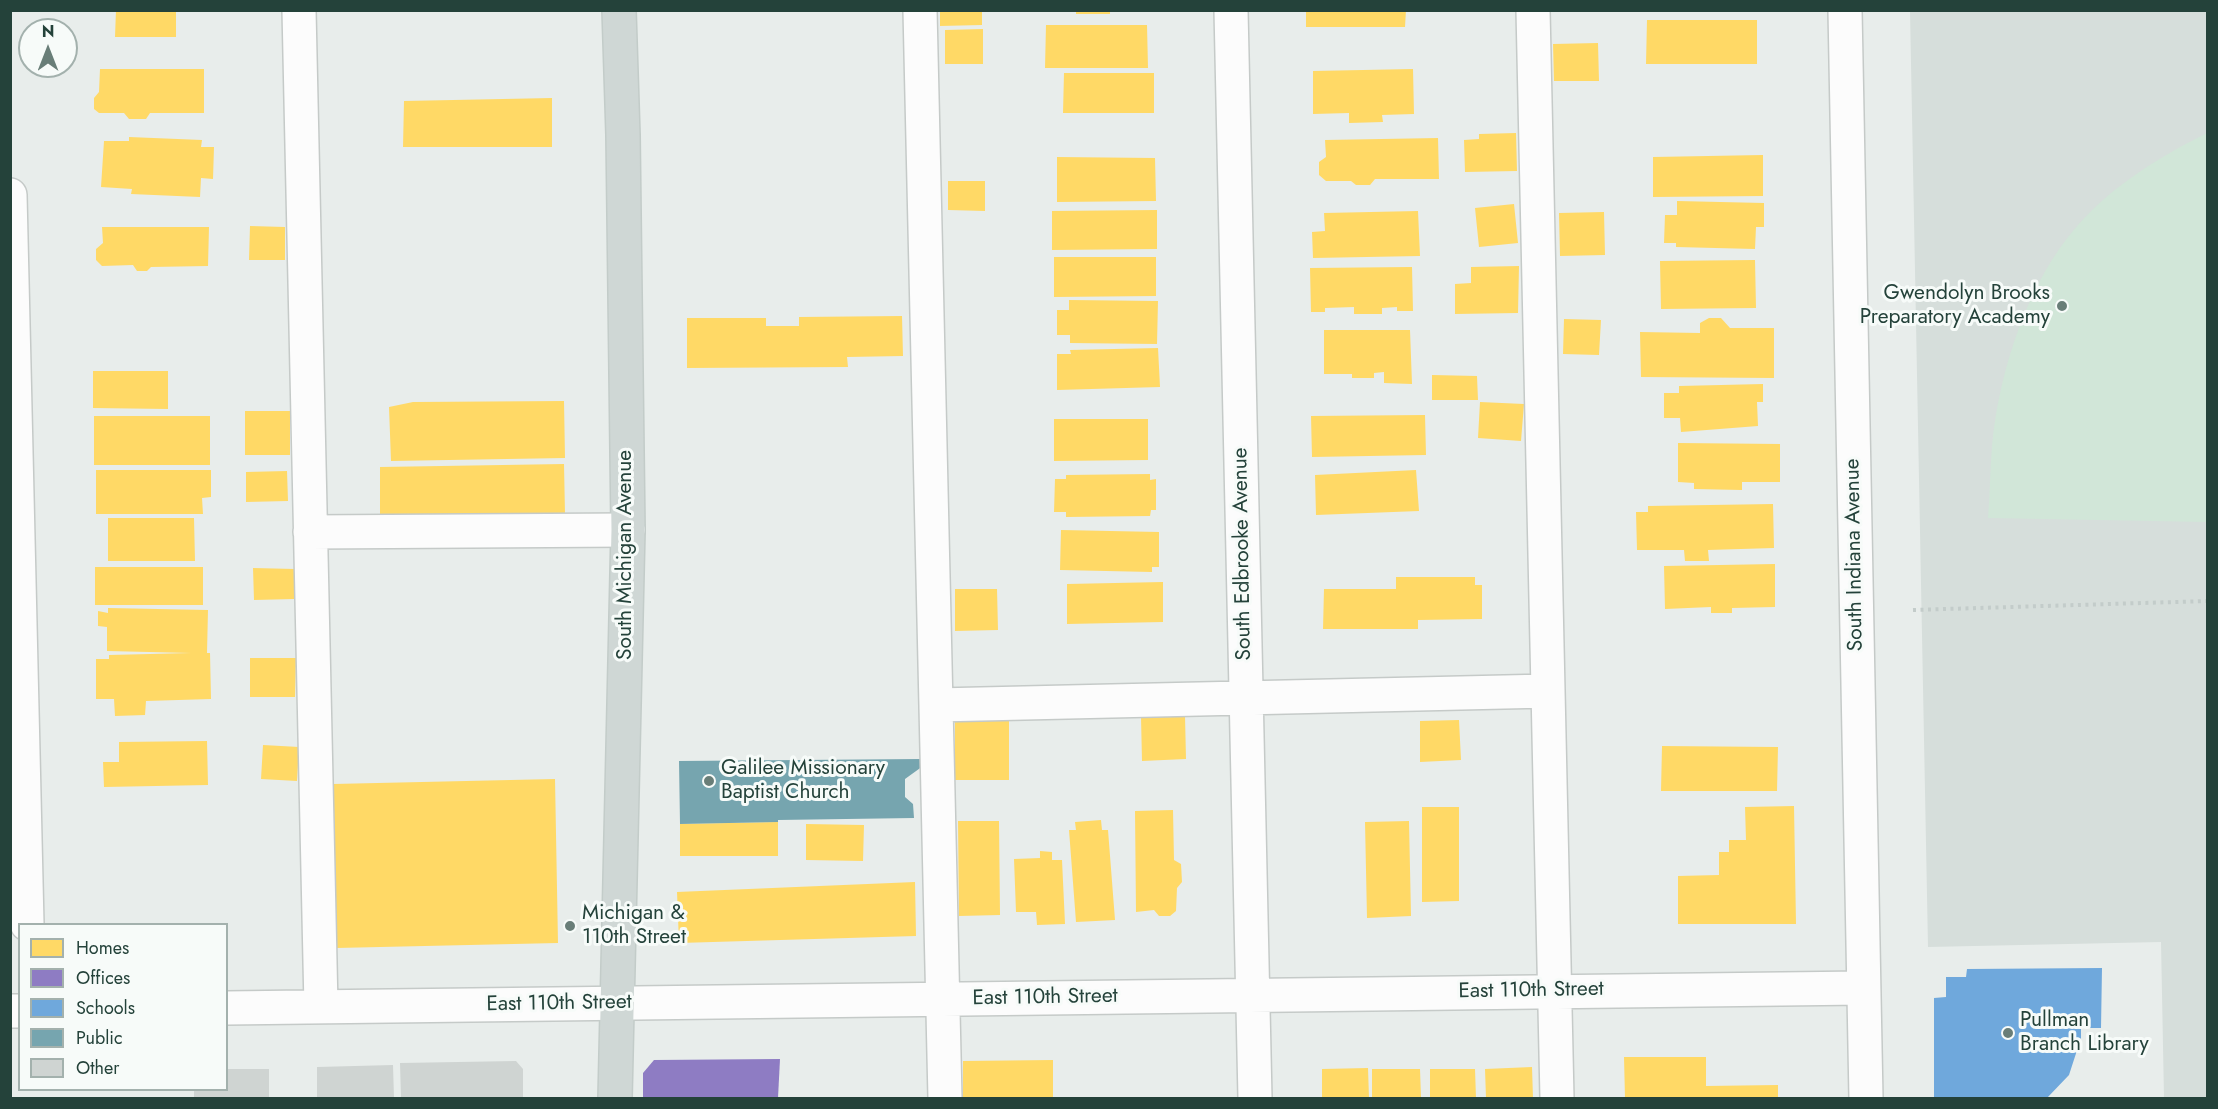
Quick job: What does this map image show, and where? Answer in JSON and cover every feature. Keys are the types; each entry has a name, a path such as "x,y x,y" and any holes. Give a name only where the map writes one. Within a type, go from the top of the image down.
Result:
{"main road":[{"name":"South Michigan Avenue","path":"615,1098 628,530 623,135 619,10"}],"street":[{"path":"299,10 321,1007"},
{"path":"920,10 945,1098"},
{"name":"South Edbrooke Avenue","path":"1231,10 1255,1098"},
{"path":"1533,10 1557,1098"},
{"name":"South Indiana Avenue","path":"1845,10 1866,1098"},
{"path":"10,195 27,923"},
{"path":"310,532 628,530"},
{"path":"937,705 1548,691"},
{"name":"East 110th Street","path":"228,1008 1863,988"}],"path":[{"path":"1913,610 2208,601"}],"shaded area":[{"name":"Gwendolyn Brooks Preparatory Academy","path":"1910,11 2207,11 2207,1098 2164,1098 2161,942 1928,947"}],"green space":[{"path":"2207,133 2207,522 1988,518 1992,446 2001,388 2019,328 2044,273 2060,247 2106,197 2172,151"}],"building: Homes":[{"path":"116,10 176,10 176,37 115,37"},
{"path":"940,10 982,10 982,25 940,26"},
{"path":"1076,10 1110,10 1110,14 1076,14"},
{"path":"1306,10 1406,10 1405,27 1306,27"},
{"path":"1647,20 1757,20 1757,64 1646,64"},
{"path":"1046,25 1147,25 1148,68 1045,68"},
{"path":"983,29 983,64 945,64 945,30"},
{"path":"1598,43 1599,81 1554,81 1553,44"},
{"path":"100,69 204,69 204,113 150,113 146,119 129,119 124,113 99,113 94,109 94,98 99,92"},
{"path":"1413,69 1414,114 1382,115 1383,122 1349,123 1349,113 1313,114 1313,71"},
{"path":"1064,73 1154,73 1154,113 1063,113"},
{"path":"552,98 552,147 403,147 404,101"},
{"path":"1516,133 1517,171 1465,172 1464,140 1479,139 1479,134"},
{"path":"129,137 202,140 201,147 214,147 213,179 201,178 200,197 131,194 132,189 101,187 104,141 129,141"},
{"path":"1438,138 1439,179 1375,179 1370,185 1356,185 1351,181 1326,181 1319,175 1319,162 1326,157 1325,140"},
{"path":"1763,155 1763,196 1653,197 1653,157"},
{"path":"1057,157 1155,158 1156,201 1057,202"},
{"path":"948,181 985,181 985,211 948,210"},
{"path":"1677,201 1764,203 1764,227 1756,227 1755,249 1676,247 1676,243 1664,243 1665,215 1677,215"},
{"path":"1514,204 1518,243 1479,247 1475,208"},
{"path":"1157,210 1157,249 1052,250 1052,211"},
{"path":"1418,211 1420,256 1313,258 1312,232 1325,231 1324,213"},
{"path":"1604,212 1605,255 1560,256 1559,213"},
{"path":"250,226 285,227 285,260 249,260"},
{"path":"102,227 209,227 208,266 151,267 147,271 137,271 133,265 102,266 96,260 96,249 103,243"},
{"path":"1054,257 1156,257 1156,296 1054,297"},
{"path":"1755,260 1756,308 1661,309 1660,261"},
{"path":"1519,266 1518,313 1455,314 1455,284 1471,283 1471,267"},
{"path":"1412,267 1413,311 1397,311 1397,307 1382,308 1382,314 1354,314 1354,307 1325,308 1325,312 1311,312 1310,268"},
{"path":"1069,300 1158,301 1157,344 1070,343 1070,335 1057,335 1057,310 1069,310"},
{"path":"902,316 903,356 847,357 848,367 687,368 687,318 766,318 766,326 799,326 799,317"},
{"path":"1709,318 1721,318 1730,328 1774,328 1774,378 1641,377 1640,332 1700,333 1700,323"},
{"path":"1564,319 1601,320 1599,355 1563,354"},
{"path":"1324,330 1410,330 1412,384 1384,383 1384,372 1374,373 1374,378 1352,378 1352,374 1324,374"},
{"path":"1158,348 1160,387 1057,390 1057,354 1071,354 1070,350"},
{"path":"93,371 168,371 168,409 93,408"},
{"path":"1432,375 1477,376 1478,400 1432,400"},
{"path":"1763,384 1763,402 1757,402 1758,426 1681,432 1680,418 1664,418 1664,393 1679,393 1679,386"},
{"path":"564,401 565,458 391,461 389,407 413,402"},
{"path":"1480,402 1524,404 1521,441 1478,438"},
{"path":"245,411 290,411 290,455 245,455"},
{"path":"1425,415 1426,455 1312,457 1311,416"},
{"path":"94,416 210,416 210,465 94,465"},
{"path":"1054,419 1148,419 1148,460 1054,461"},
{"path":"1678,443 1780,444 1780,482 1742,482 1742,490 1694,489 1694,483 1678,482"},
{"path":"564,464 565,514 380,516 380,467"},
{"path":"96,470 211,470 211,497 202,498 203,514 96,514"},
{"path":"1416,470 1419,511 1316,515 1315,475"},
{"path":"287,471 288,501 246,502 246,472"},
{"path":"1150,474 1150,480 1156,479 1156,510 1151,510 1150,516 1066,517 1066,512 1054,512 1055,479 1066,479 1066,475"},
{"path":"1773,504 1774,548 1708,550 1709,561 1685,561 1684,550 1637,550 1636,512 1648,512 1648,506"},
{"path":"108,518 194,518 195,561 108,561"},
{"path":"1061,530 1159,532 1159,567 1152,567 1152,572 1060,570"},
{"path":"1775,564 1775,607 1732,608 1732,613 1711,613 1711,607 1665,609 1664,566"},
{"path":"95,567 203,567 203,605 95,605"},
{"path":"253,568 295,569 294,599 254,600"},
{"path":"1396,577 1475,577 1475,585 1482,585 1482,619 1418,620 1418,629 1323,629 1324,589 1396,589"},
{"path":"1163,582 1163,622 1067,624 1067,584"},
{"path":"955,589 997,589 998,630 955,631"},
{"path":"108,608 208,610 207,653 210,653 211,699 146,701 145,715 115,716 114,699 96,699 96,659 109,659 109,655 191,653 107,651 107,627 98,626 98,611 108,613"},
{"path":"250,658 296,658 295,697 250,697"},
{"path":"1185,716 1186,759 1142,761 1141,717"},
{"path":"955,720 1009,721 1009,780 955,780"},
{"path":"1459,720 1461,760 1420,762 1420,721"},
{"path":"207,741 208,785 104,787 103,762 119,762 119,742"},
{"path":"263,745 299,747 297,781 261,779"},
{"path":"1662,746 1778,747 1777,791 1661,791"},
{"path":"555,779 558,943 336,948 333,784"},
{"path":"1794,806 1796,924 1678,924 1678,876 1719,875 1719,852 1729,852 1729,840 1746,840 1745,807"},
{"path":"1422,807 1459,807 1459,901 1422,902"},
{"path":"1173,810 1174,860 1181,864 1182,882 1177,888 1176,911 1170,916 1159,916 1154,910 1136,912 1135,811"},
{"path":"1101,820 1102,830 1108,830 1115,920 1076,922 1069,830 1076,830 1075,822"},
{"path":"958,821 999,821 1000,915 959,916"},
{"path":"1409,821 1411,916 1367,918 1365,822"},
{"path":"778,822 778,856 680,856 680,824"},
{"path":"806,824 864,825 863,861 806,860"},
{"path":"1040,851 1052,852 1052,860 1062,860 1065,924 1037,925 1036,912 1016,912 1014,859 1040,858"},
{"path":"915,882 916,936 679,943 677,892"},
{"path":"1624,1057 1706,1057 1706,1086 1778,1085 1778,1098 1625,1098"},
{"path":"1053,1060 1053,1098 963,1098 963,1061"},
{"path":"1532,1067 1533,1098 1486,1098 1485,1069"},
{"path":"1368,1068 1369,1098 1322,1098 1322,1069"},
{"path":"1372,1069 1420,1069 1421,1098 1372,1098"},
{"path":"1430,1069 1475,1069 1476,1098 1430,1098"}],"building: Offices":[{"path":"780,1059 778,1098 643,1098 643,1073 654,1060"}],"building: Schools":[{"name":"Pullman Branch Library","path":"2102,968 2101,1028 2081,1028 2081,1038 2069,1075 2047,1098 1934,1098 1934,998 1946,997 1946,977 1966,977 1967,969"}],"building: Public":[{"path":"921,759 923,766 905,779 905,797 913,804 914,818 680,824 679,761"}],"building: Other":[{"path":"516,1061 523,1069 523,1098 401,1098 400,1063"},
{"path":"393,1065 394,1098 317,1098 317,1067"},
{"path":"228,1069 269,1069 269,1098 194,1098 194,1091 228,1091"}],"place":[{"name":"Gwendolyn Brooks Preparatory Academy","path":"2062,306"},
{"name":"Galilee Missionary Baptist Church","path":"709,781"},
{"name":"Michigan & 110th Street","path":"570,926"},
{"name":"Pullman Branch Library","path":"2008,1033"}]}
